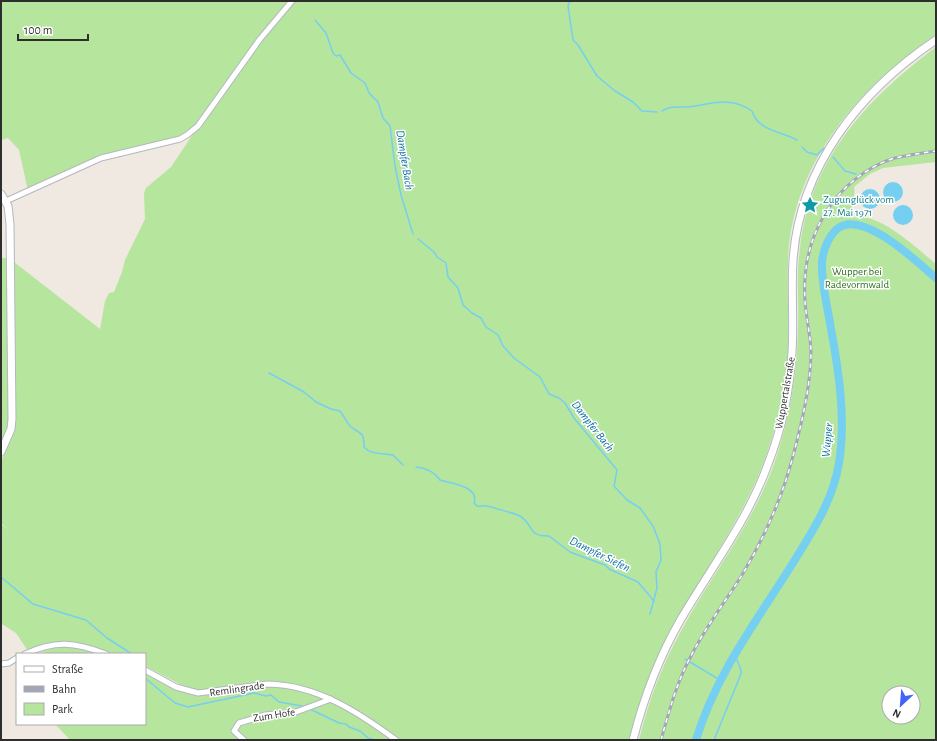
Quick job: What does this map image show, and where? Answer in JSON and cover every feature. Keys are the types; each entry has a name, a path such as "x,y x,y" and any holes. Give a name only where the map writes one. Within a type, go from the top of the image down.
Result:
{"main road":[{"name":"Wuppertalstraße","path":"633,740 643,704 660,661 681,620 747,511 764,476 776,440 786,403 792,353 793,260 796,234 802,210 815,174 837,134 863,102 895,71 936,40"},
{"path":"1,194 6,202 10,218 12,419 11,429 1,452"}],"street":[{"path":"6,202 101,158 167,143 187,135 198,126 260,39 292,1"},
{"path":"28,653 40,648 64,643 83,646 103,653"},
{"path":"1,664 9,663 16,659"},
{"name":"Remlingrade","path":"146,671 176,687 198,693 254,685 277,684 318,693 332,698 396,740"},
{"name":"Zum Hofe","path":"244,740 234,731 239,723 265,715 296,712 332,698"}],"green space":[{"path":"1,1 936,1 936,35 908,55 881,78 857,103 835,130 817,160 802,191 792,225 788,260 788,352 785,380 772,437 763,464 750,494 679,618 659,657 642,698 630,740 399,740 331,699 396,740 70,740 56,725 146,725 146,671 164,681 195,692 146,667 146,653 48,653 34,650 28,651 16,633 2,624 1,625 1,524 10,531 1,523 1,462 14,430 16,416 14,262 100,329 105,301 109,293 114,292 125,260 145,219 144,193 146,188 171,167 203,119 202,118 186,135 119,152 28,191 19,150 8,138 1,140","holes":["277,683 198,693 195,692"]},
{"name":"Wupper bei Radevormwald","path":"936,47 936,162 883,168 870,174 854,187 852,217 863,217 886,225 936,264 936,740 639,740 651,698 668,657 681,631 754,510 779,450 788,417 796,365 798,330 798,268 800,248 806,216 816,186 829,159 846,133 887,87"},
{"path":"1,258 11,258 12,419 1,452"}],"water":[{"path":"893,182 900,185 903,192 900,199 893,202 886,199 883,192 886,185"},
{"path":"870,189 877,192 880,199 877,206 870,209 863,206 860,199 863,192"},
{"path":"903,205 910,208 913,215 910,222 903,225 896,222 893,215 896,208"}],"waterway":[{"path":"570,1 568,6 573,40 578,45 597,76 615,91 633,102 642,111 657,112"},
{"name":"Dampfer Bach","path":"315,20 326,33 333,53 336,56 340,55 351,73 365,83 369,93 378,102 383,118 390,126 395,166 401,195 413,234"},
{"path":"662,111 674,107 686,107 720,102 736,103 752,111 759,123 765,127 797,140"},
{"path":"802,147 807,152 817,155 824,148"},
{"path":"833,157 845,171 856,174"},
{"name":"Wupper","path":"696,740 704,716 725,672 820,517 832,491 836,477 841,446 842,413 837,362 825,296 822,270 825,249 829,240 837,229 848,224 860,226 874,231 889,240 936,278"},
{"name":"Dampfer Bach","path":"418,239 434,252 437,257 446,263 448,277 458,288 463,305 472,313 481,318 486,327 498,335 503,346 514,358 540,377 549,394 559,398 565,403 574,418 617,470 614,486 627,500 640,508 653,526 660,544 661,560 656,572 657,588 650,614"},
{"name":"Dampfer Siefen","path":"269,373 304,392 316,402 331,409 340,411 351,427 362,434 364,439 364,447 367,450 374,453 393,455 403,465"},
{"name":"Dampfer Siefen","path":"416,467 430,470 440,480 463,486 468,489 475,497 474,503 477,506 485,506 520,516 538,535 549,536 570,552 605,565 609,569 638,582 654,601"},
{"path":"1,577 33,604 86,620 107,638 130,653"},
{"path":"714,740 741,674 741,670 735,655"},
{"name":"Dampfer Bach","path":"685,659 720,680"},
{"path":"146,679 175,703 188,707 254,693 266,696 271,695 279,702 302,706"},
{"path":"312,710 339,723 346,724 349,727 360,731 368,738 375,740"}],"railway":[{"path":"661,740 673,698 685,668 702,637 742,575 758,547 772,517 789,472 803,417 808,390 811,350 806,313 805,278 808,256 819,224 838,196 846,187 864,173 895,158 936,151"}],"place":[{"name":"Zugunglück vom 27. Mai 1971","path":"810,205"}]}
